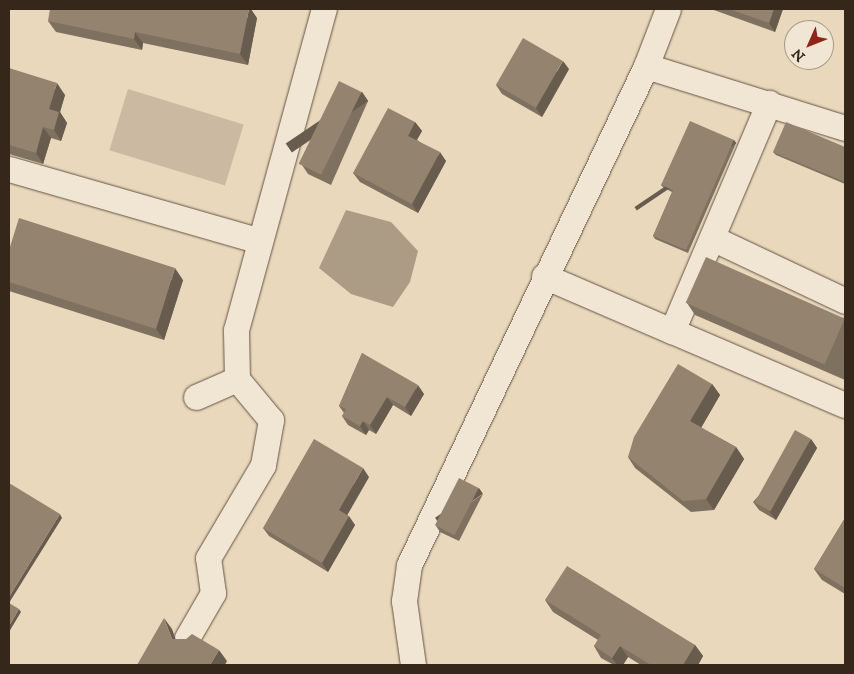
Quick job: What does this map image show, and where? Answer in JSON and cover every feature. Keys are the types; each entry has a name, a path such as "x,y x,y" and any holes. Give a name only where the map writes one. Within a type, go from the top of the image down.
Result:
{"lane":[{"path":"187,638 213,593 208,558 265,456 271,420 237,379 236,330 324,9"},
{"path":"413,665 404,601 409,565 544,276 646,66 668,9"},
{"path":"646,66 845,128"},
{"path":"672,331 769,103"},
{"path":"9,169 260,241"},
{"path":"712,238 845,301"},
{"path":"544,276 845,405"},
{"path":"196,397 237,379"}],"shaded area":[{"path":"128,89 244,124 225,186 109,150"},
{"path":"346,210 391,222 418,251 410,282 393,307 351,294 319,268"}],"building":[{"path":"50,9 249,9 240,54 135,32 134,39 48,21"},
{"path":"729,9 774,9 769,23"},
{"path":"523,38 563,61 536,108 496,85"},
{"path":"9,68 57,83 49,109 59,112 54,130 43,127 36,153 9,145"},
{"path":"339,81 361,92 321,175 299,164"},
{"path":"388,108 415,122 408,136 440,152 412,204 353,173"},
{"path":"690,121 734,140 686,250 653,236 673,190 661,185"},
{"path":"786,122 845,147 845,182 773,152"},
{"path":"19,218 175,268 156,329 9,282 9,250"},
{"path":"706,257 845,319 825,365 686,303"},
{"path":"362,353 418,385 405,407 387,397 370,425 363,421 360,426 342,416 346,409 339,406"},
{"path":"678,364 712,384 690,421 736,447 706,499 683,501 628,457 634,437"},
{"path":"795,430 811,439 771,511 755,503"},
{"path":"314,439 363,468 339,510 349,516 322,563 263,528"},
{"path":"459,478 479,488 455,535 435,525"},
{"path":"9,483 60,514 9,597"},
{"path":"845,518 845,588 814,569"},
{"path":"567,566 695,645 683,665 651,665 620,646 612,658 594,646 601,635 545,600"},
{"path":"9,603 19,609 9,626"},
{"path":"164,618 172,639 186,639 192,634 219,650 210,665 137,665"}]}
